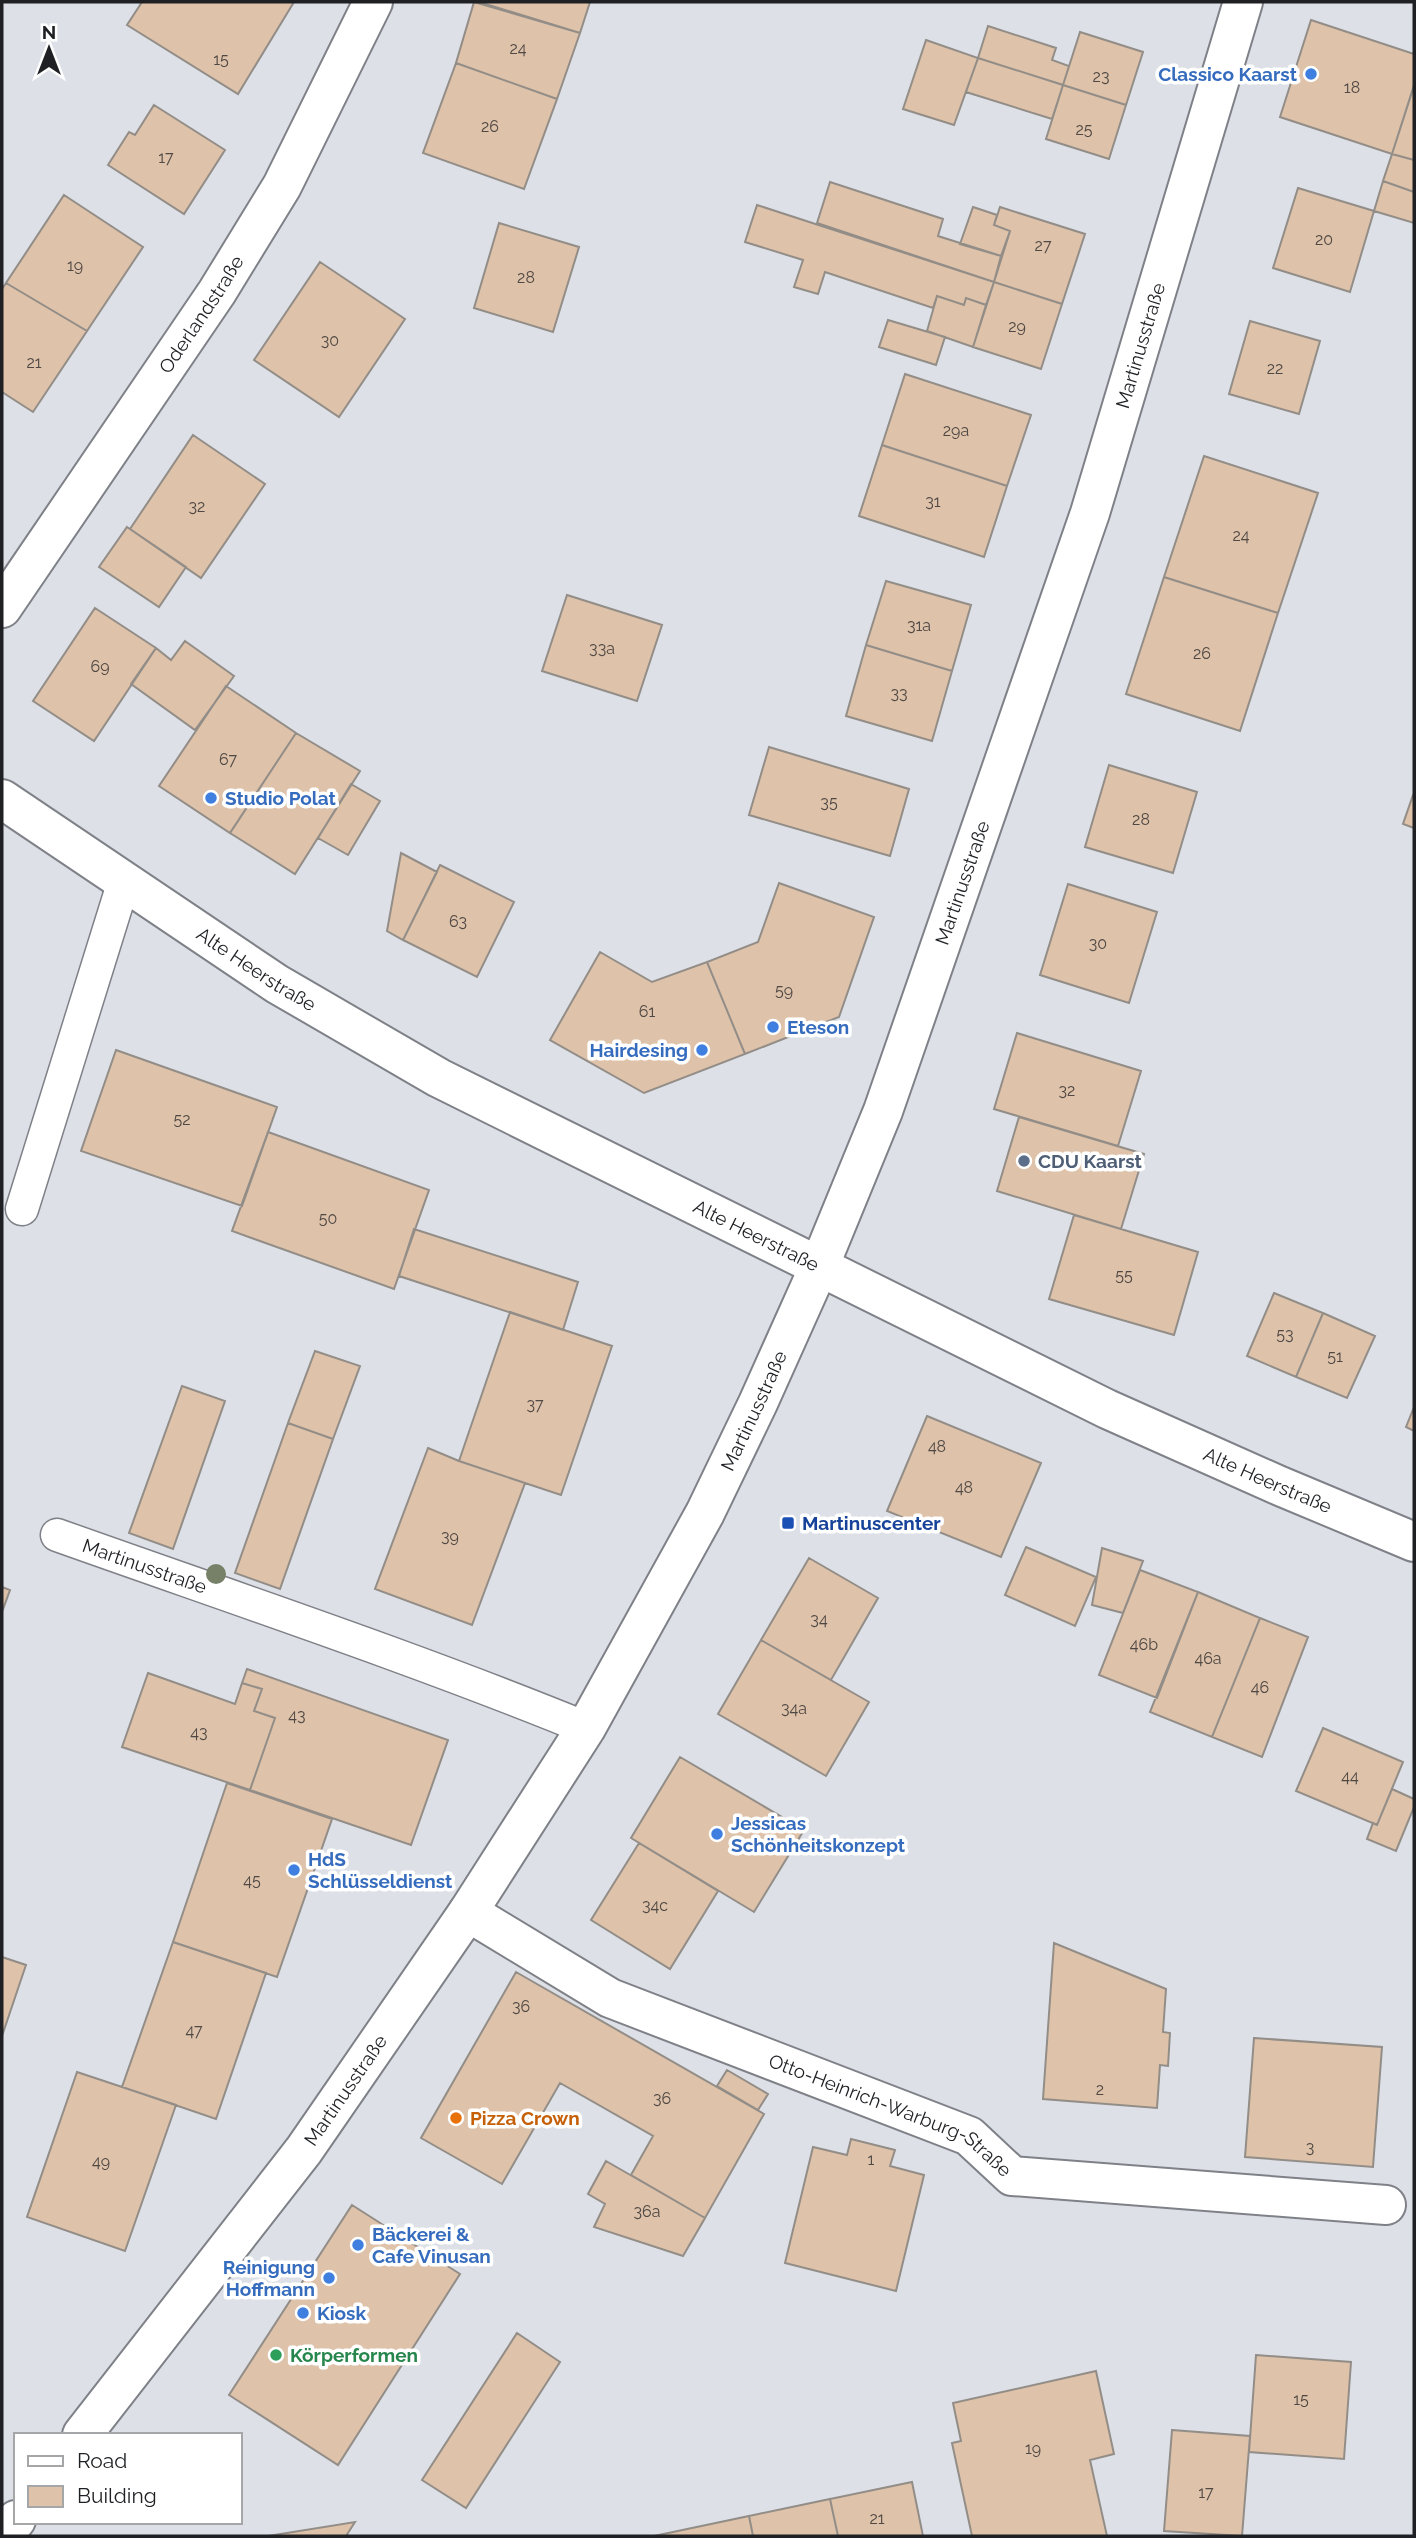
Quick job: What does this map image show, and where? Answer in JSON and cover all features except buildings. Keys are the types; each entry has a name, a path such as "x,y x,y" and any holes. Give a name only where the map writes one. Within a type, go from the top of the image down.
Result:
{"street":[{"name":"Oderlandstraße","path":"2,608 217,292 282,186 373,2"},
{"name":"Martinusstraße","path":"84,2433 304,2150 468,1912 586,1728 705,1513 758,1403 819,1267 883,1111 1090,513 1244,2"},
{"name":"Alte Heerstraße","path":"2,799 277,984 439,1078 1107,1409 1414,1542"},
{"name":"Otto-Heinrich-Warburg-Straße","path":"468,1912 610,1998 969,2136 1012,2176 1386,2205"}],"lane":[{"path":"22,1209 124,881"},
{"name":"Martinusstraße","path":"57,1535 493,1689 586,1728"}],"place":[{"name":"Classico Kaarst","path":"1311,74"},
{"name":"Studio Polat","path":"211,798"},
{"name":"Eteson","path":"773,1027"},
{"name":"Hairdesing","path":"702,1050"},
{"name":"CDU Kaarst","path":"1024,1161"},
{"name":"Martinuscenter","path":"788,1523"},
{"name":"Jessicas Schönheitskonzept","path":"717,1834"},
{"name":"HdS Schlüsseldienst","path":"294,1870"},
{"name":"Pizza Crown","path":"456,2118"},
{"name":"Bäckerei & Cafe Vinusan","path":"358,2245"},
{"name":"Reinigung Hoffmann","path":"329,2278"},
{"name":"Kiosk","path":"303,2313"},
{"name":"Körperformen","path":"276,2355"}]}
